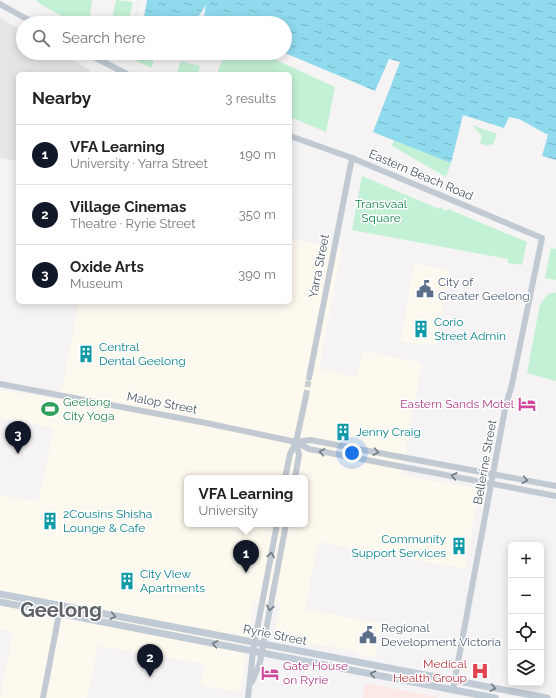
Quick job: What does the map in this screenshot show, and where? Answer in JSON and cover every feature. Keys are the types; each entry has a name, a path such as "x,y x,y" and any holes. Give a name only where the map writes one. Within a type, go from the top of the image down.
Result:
{"main road":[{"name":"Ryrie Street","path":"0,594 547,698"},
{"name":"Ryrie Street","path":"0,602 495,698"},
{"path":"59,614 61,605"}],"street":[{"path":"0,4 21,16"},
{"path":"100,60 123,72"},
{"name":"Eastern Beach Road","path":"292,137 352,158 542,238"},
{"name":"Yarra Street","path":"309,378 352,158"},
{"name":"Bellerine Street","path":"453,689 505,409 512,384 542,238"},
{"name":"Malop Street","path":"0,384 206,423 296,442 309,449 556,496"},
{"path":"286,475 290,454 296,442 306,396"},
{"name":"Malop Street","path":"296,442 310,440 556,486"},
{"path":"296,442 299,456 296,475"},
{"path":"349,457 351,447"},
{"path":"248,698 253,651 276,527"},
{"path":"250,687 262,653 285,527"},
{"path":"43,698 59,614"}],"shaded area":[{"path":"0,18 16,27 16,60 73,60 90,70 90,72 16,72 16,161 0,158"},
{"path":"292,239 342,248 319,368 357,377 362,351 422,363 401,475 479,489 465,569 318,542 305,609 381,624 375,657 361,655 352,650 273,638 280,605 254,602 240,692 201,685 205,664 98,646 87,698 0,698 13,632 0,629 0,495 38,502 54,428 0,417 0,390 60,399 79,304 292,304"},
{"path":"414,264 450,270 436,345 401,342"},
{"path":"365,683 437,697 437,698 363,698"}],"green space":[{"path":"36,0 92,0 90,16 62,16"},
{"path":"116,0 133,2 130,16 113,16"},
{"path":"135,60 153,60 152,68"},
{"path":"222,60 276,60 335,87 326,132 292,118 292,72 218,72"},
{"path":"180,61 200,66 198,72 177,72"},
{"path":"472,125 497,134 493,145 490,144 488,146 480,143 482,136"},
{"path":"394,140 451,163 446,177 392,146"},
{"name":"Transvaal Square","path":"362,176 439,209 440,207 446,211 448,209 527,242 522,265 508,263 508,259 352,230"},
{"path":"551,248 556,249 556,280 545,278"},
{"path":"556,292 556,381 527,373 540,304 548,294"}],"water":[{"path":"139,0 556,0 556,160 542,156 548,135 519,119 509,117 504,128 463,115 451,163 373,132 400,62 389,59 375,91 292,56 292,16 204,16 206,5 199,16 136,16"}],"pier":[{"path":"139,0 147,0 144,16 136,16"}],"tunnel":[{"path":"306,396 309,378"}],"place":[{"name":"City of Greater Geelong","path":"425,289"},
{"name":"Corio Street Admin","path":"421,329"},
{"name":"Central Dental Geelong","path":"86,354"},
{"name":"Eastern Sands Motel","path":"527,404"},
{"name":"Geelong City Yoga","path":"50,409"},
{"name":"Jenny Craig","path":"343,432"},
{"name":"Oxide Arts","path":"18,454"},
{"name":"2Cousins Shisha Lounge & Cafe","path":"50,521"},
{"name":"Community Support Services","path":"459,546"},
{"name":"VFA Learning","path":"246,573"},
{"name":"City View Apartments","path":"127,581"},
{"name":"Regional Development Victoria","path":"368,635"},
{"name":"Medical Health Group","path":"480,671"},
{"name":"Gate House on Ryrie","path":"270,673"},
{"name":"Village Cinemas","path":"150,677"}],"district":[{"name":"Geelong","path":"61,610"}]}
